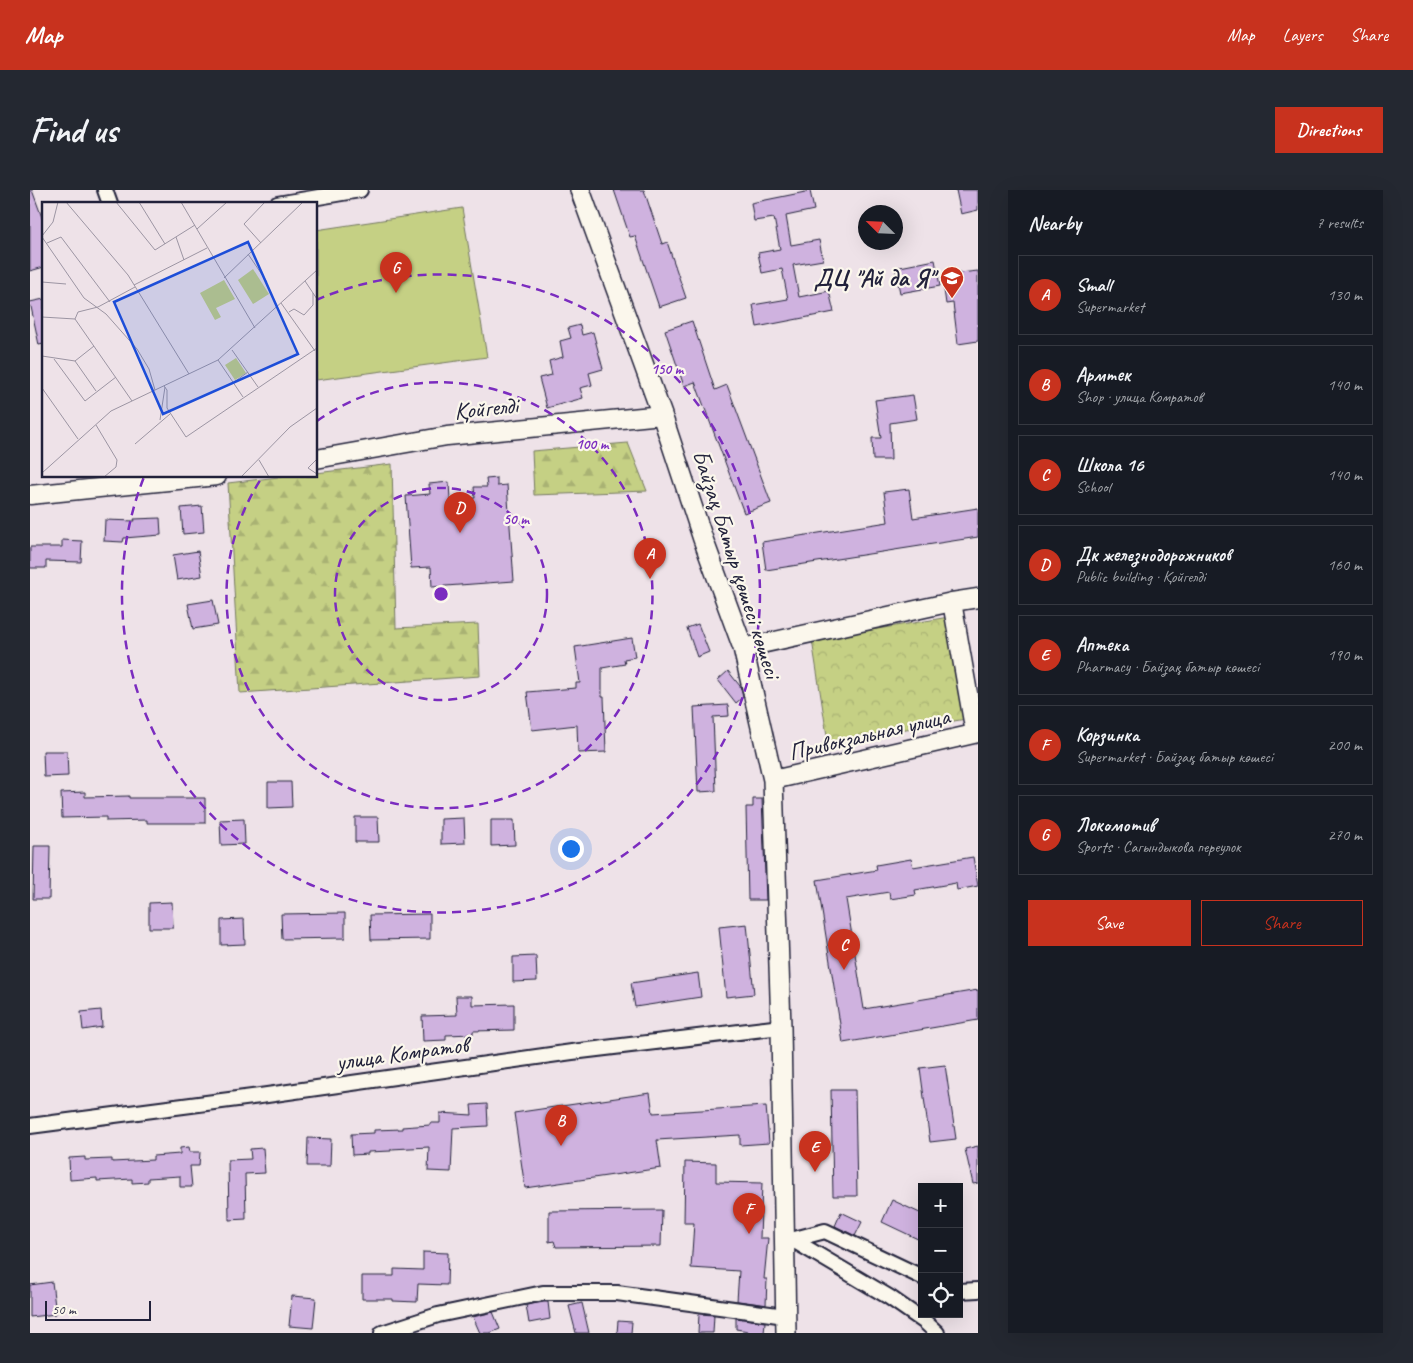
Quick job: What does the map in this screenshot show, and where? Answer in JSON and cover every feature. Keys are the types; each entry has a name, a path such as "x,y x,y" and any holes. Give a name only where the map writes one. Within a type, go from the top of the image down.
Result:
{"main road":[{"name":"Байзақ Батыр қөшесі көшесі","path":"580,190 662,415 703,539 743,648 773,780 788,1241 786,1324"}],"street":[{"path":"105,190 109,202"},
{"path":"289,202 360,190"},
{"name":"Қойгелді","path":"318,459 447,436 662,415"},
{"path":"30,495 200,478"},
{"path":"743,648 978,598"},
{"name":"Привокзальная улица","path":"773,780 977,733 952,602"},
{"name":"улица Комратов","path":"30,1126 572,1052 781,1028"},
{"path":"788,1241 826,1231 918,1275"},
{"path":"788,1241 889,1297 926,1322 937,1333"},
{"path":"963,1291 978,1290"},
{"path":"382,1333 438,1315 543,1293 618,1293 786,1324"}],"green space":[{"path":"462,208 487,357 318,380 318,230"},
{"path":"628,443 647,491 534,495 532,451"},
{"path":"392,464 396,628 478,624 480,676 240,693 228,483 270,478 318,478 318,473"},
{"path":"949,617 966,719 828,742 812,640"}],"building":[{"path":"30,190 32,190 42,218 42,268 30,271"},
{"path":"614,190 644,190 662,244 667,242 686,298 659,307 635,236 630,237"},
{"path":"956,190 978,190 978,210 961,214"},
{"path":"810,191 814,210 786,216 791,245 819,240 823,260 793,265 799,297 829,291 834,312 757,327 753,305 788,299 782,269 762,273 758,253 780,249 774,218 754,221 751,203"},
{"path":"935,260 940,286 900,293 895,268"},
{"path":"978,271 978,341 958,344 953,303 946,304 942,275"},
{"path":"42,299 42,344 39,345 30,302"},
{"path":"692,321 715,390 727,385 771,503 744,513 695,382 684,386 665,330"},
{"path":"580,325 582,335 593,332 603,369 589,373 592,385 580,388 583,398 547,408 539,378 552,375 549,361 563,357 560,341 571,338 568,328"},
{"path":"913,395 917,419 890,423 891,460 873,460 872,438 881,438 875,400"},
{"path":"497,478 497,486 507,485 514,581 432,587 431,567 411,568 406,496 430,494 429,484 449,482 450,500 475,498 474,487 487,487 486,479"},
{"path":"909,489 913,518 978,508 978,537 766,570 762,542 888,522 884,492"},
{"path":"202,506 204,532 183,534 181,508"},
{"path":"160,518 161,535 124,538 123,542 104,541 105,520 135,521 134,519"},
{"path":"62,540 82,541 81,562 46,561 46,568 30,568 30,547 62,547"},
{"path":"198,551 202,576 177,580 173,555"},
{"path":"213,600 218,625 193,629 188,604"},
{"path":"698,624 709,652 697,657 687,628"},
{"path":"632,638 635,657 624,659 625,664 602,668 606,752 578,753 577,725 532,730 527,692 576,688 576,683 580,683 575,647"},
{"path":"728,671 740,686 743,697 736,703 718,680"},
{"path":"728,705 729,716 713,717 716,791 698,792 694,707"},
{"path":"43,751 67,751 68,776 44,777"},
{"path":"268,782 291,782 292,807 268,808"},
{"path":"85,792 85,797 205,798 205,823 147,823 147,820 106,821 106,817 62,818 61,793"},
{"path":"753,799 762,799 766,900 748,900 746,807 753,807"},
{"path":"355,817 378,817 379,842 355,842"},
{"path":"464,818 465,843 441,844 441,819"},
{"path":"244,819 245,844 221,845 220,820"},
{"path":"491,820 514,820 515,845 491,846"},
{"path":"34,846 50,846 49,899 33,899"},
{"path":"973,857 978,886 957,890 956,883 915,890 916,895 890,899 889,892 846,899 864,1009 978,990 978,1020 843,1043 817,880 877,870 876,865 911,859 913,867"},
{"path":"172,902 173,928 149,928 149,903"},
{"path":"345,913 345,938 282,939 281,914"},
{"path":"430,914 430,939 371,940 370,915"},
{"path":"244,919 245,944 221,945 221,920"},
{"path":"747,924 754,994 726,997 719,927"},
{"path":"536,956 537,981 513,982 513,957"},
{"path":"698,973 701,997 635,1007 631,983"},
{"path":"456,996 472,996 472,1005 514,1004 514,1030 473,1031 473,1034 446,1035 446,1040 423,1041 422,1016 457,1015"},
{"path":"101,1010 102,1027 83,1030 81,1012"},
{"path":"945,1065 956,1139 930,1142 920,1068"},
{"path":"831,1090 855,1090 857,1196 833,1196"},
{"path":"650,1093 653,1113 766,1106 769,1143 740,1145 740,1135 657,1140 661,1168 525,1188 514,1113"},
{"path":"487,1104 488,1126 453,1128 451,1172 428,1171 429,1147 391,1149 391,1151 352,1155 351,1134 374,1133 374,1130 402,1129 402,1127 440,1123 440,1113 472,1115 471,1105"},
{"path":"308,1138 331,1139 330,1166 307,1166"},
{"path":"978,1146 978,1183 973,1184 965,1149"},
{"path":"189,1147 190,1152 200,1152 199,1166 190,1166 192,1187 180,1187 180,1176 148,1178 148,1182 132,1183 132,1179 97,1181 97,1178 70,1180 69,1158 85,1157 85,1160 112,1159 112,1162 153,1160 153,1156 180,1154 180,1148"},
{"path":"263,1148 265,1173 245,1174 246,1219 229,1220 228,1160 251,1159 250,1149"},
{"path":"685,1162 716,1163 716,1182 762,1183 760,1238 768,1238 764,1279 767,1279 766,1305 737,1301 739,1271 691,1268 694,1223 684,1223"},
{"path":"892,1200 918,1212 918,1239 882,1222"},
{"path":"662,1210 661,1246 556,1247 554,1241 549,1242 549,1211"},
{"path":"841,1212 862,1222 855,1236 835,1226"},
{"path":"423,1252 448,1253 447,1285 418,1284 417,1302 393,1301 393,1299 362,1299 362,1276 394,1276 394,1269 423,1270"},
{"path":"52,1282 56,1314 30,1317 30,1285"},
{"path":"292,1296 316,1298 313,1328 289,1326"},
{"path":"548,1302 550,1319 529,1323 526,1305"},
{"path":"582,1303 589,1333 576,1333 569,1306"},
{"path":"493,1312 500,1329 490,1333 480,1333 473,1317"},
{"path":"699,1314 714,1315 713,1333 698,1333"},
{"path":"736,1318 765,1322 764,1333 748,1333 748,1331 736,1329"},
{"path":"618,1321 632,1322 631,1333 617,1333"}],"place":[{"name":"Локомотив","path":"396,293"},
{"name":"ДЦ \"Ай да Я\"","path":"952,299"},
{"name":"Дк железнодорожников","path":"460,533"},
{"name":"Small","path":"650,579"},
{"name":"Школа 16","path":"844,970"},
{"name":"Армтек","path":"561,1146"},
{"name":"Аптека","path":"815,1172"},
{"name":"Корзинка","path":"749,1234"}]}
